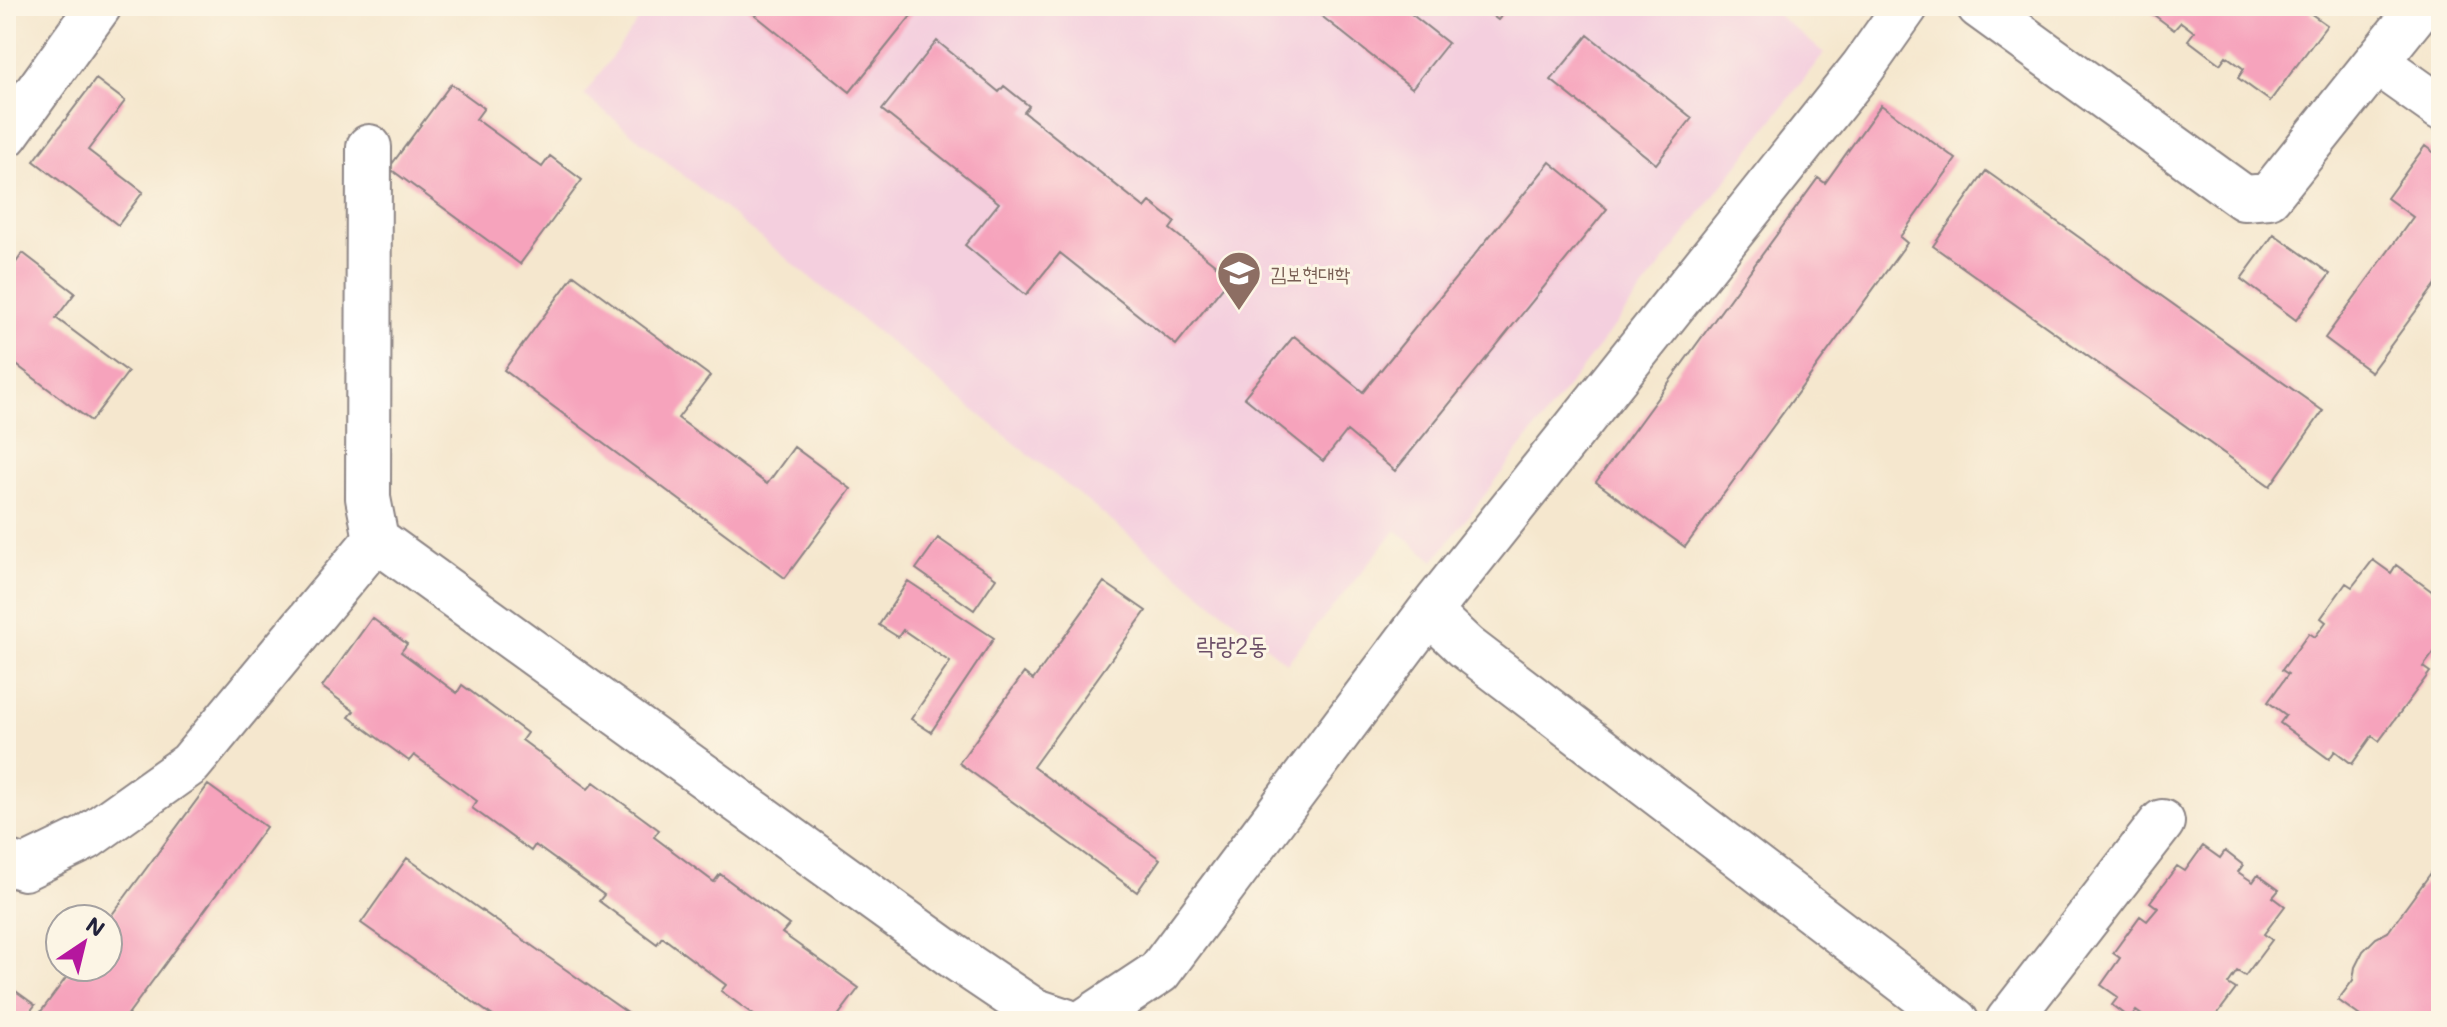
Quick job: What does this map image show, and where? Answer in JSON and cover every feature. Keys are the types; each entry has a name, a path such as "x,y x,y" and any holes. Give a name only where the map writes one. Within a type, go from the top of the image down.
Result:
{"street":[{"path":"6,135 99,6"},
{"path":"1085,1021 1159,972 1429,612 1863,67 1906,6"},
{"path":"1979,6 2244,198 2269,196 2421,6"},
{"path":"2376,62 2441,108"},
{"path":"369,147 368,498 376,539 1042,1017"},
{"path":"6,862 24,868 86,838 190,764 376,539"},
{"path":"1429,612 1466,647 1956,1021"},
{"path":"2008,1021 2162,822"}],"shaded area":[{"name":"김보현대학","path":"649,6 1767,6 1824,53 1434,561 1396,530 1287,663 584,95"}],"building":[{"path":"6,6 20,6 6,25"},
{"path":"744,6 919,6 850,92"},
{"path":"1309,6 1401,6 1448,43 1412,88"},
{"path":"1480,6 1509,6 1498,20"},
{"path":"2142,6 2315,6 2310,13 2327,25 2270,101 2238,78 2244,69 2226,56 2220,64 2188,40 2194,32 2181,22 2174,30"},
{"path":"1588,35 1692,118 1656,164 1551,80"},
{"path":"937,41 999,92 1004,86 1029,106 1024,112 1145,208 1150,202 1175,222 1170,229 1231,277 1176,345 1060,253 1026,295 965,245 999,203 882,110"},
{"path":"96,79 125,101 88,150 143,192 118,225 34,161"},
{"path":"451,84 484,108 476,119 542,167 550,156 582,180 520,264 389,168"},
{"path":"1881,105 1956,159 1900,237 1907,243 1685,547 1596,482 1818,178 1825,183"},
{"path":"2425,146 2441,158 2441,277 2371,372 2325,338 2413,217 2387,198"},
{"path":"1550,162 1607,209 1395,471 1347,431 1323,461 1244,397 1294,336 1363,392"},
{"path":"1986,171 2323,411 2270,486 1933,246"},
{"path":"2274,234 2330,274 2296,320 2241,279"},
{"path":"23,253 75,293 56,318 128,372 91,421 6,357 6,276"},
{"path":"574,275 710,376 678,418 767,484 794,447 851,489 785,578 504,370"},
{"path":"938,538 996,578 974,610 916,569"},
{"path":"2373,560 2391,573 2396,565 2441,598 2441,643 2423,667 2430,672 2379,741 2372,736 2352,764 2335,751 2329,759 2280,723 2286,715 2268,702 2288,674 2282,670 2309,633 2315,637 2326,622 2321,618 2346,583 2352,587"},
{"path":"908,581 994,638 931,732 911,719 950,662 903,630 898,637 879,625"},
{"path":"1104,582 1146,611 1033,767 1160,859 1137,892 959,763 1024,673 1033,680"},
{"path":"372,618 407,644 401,652 457,693 462,685 527,733 522,740 588,789 594,782 659,830 654,837 714,882 720,874 789,925 782,933 859,988 834,1021 762,1021 721,991 726,985 662,937 657,944 599,901 604,895 535,845 531,851 472,808 477,801 414,755 409,761 349,717 354,711 322,687"},
{"path":"208,785 266,827 123,1021 34,1021 62,983 124,983 124,903 121,903"},
{"path":"2203,846 2220,858 2225,851 2243,865 2238,872 2253,882 2258,875 2279,890 2273,897 2285,906 2264,934 2272,940 2245,976 2237,971 2228,984 2236,989 2212,1021 2150,1021 2136,1011 2130,1019 2112,1005 2118,997 2101,985 2120,958 2113,953 2140,916 2147,921 2158,908 2150,902 2177,866 2185,871"},
{"path":"407,858 639,1021 500,1021 361,923"},
{"path":"2441,859 2441,1021 2367,1021 2338,1000 2353,980 2363,951 2376,938 2388,932"},
{"path":"6,984 35,1005 23,1021 6,1021"}],"place":[{"name":"김보현대학","path":"1239,312"}],"district":[{"name":"락랑2동","path":"1232,644"}]}
